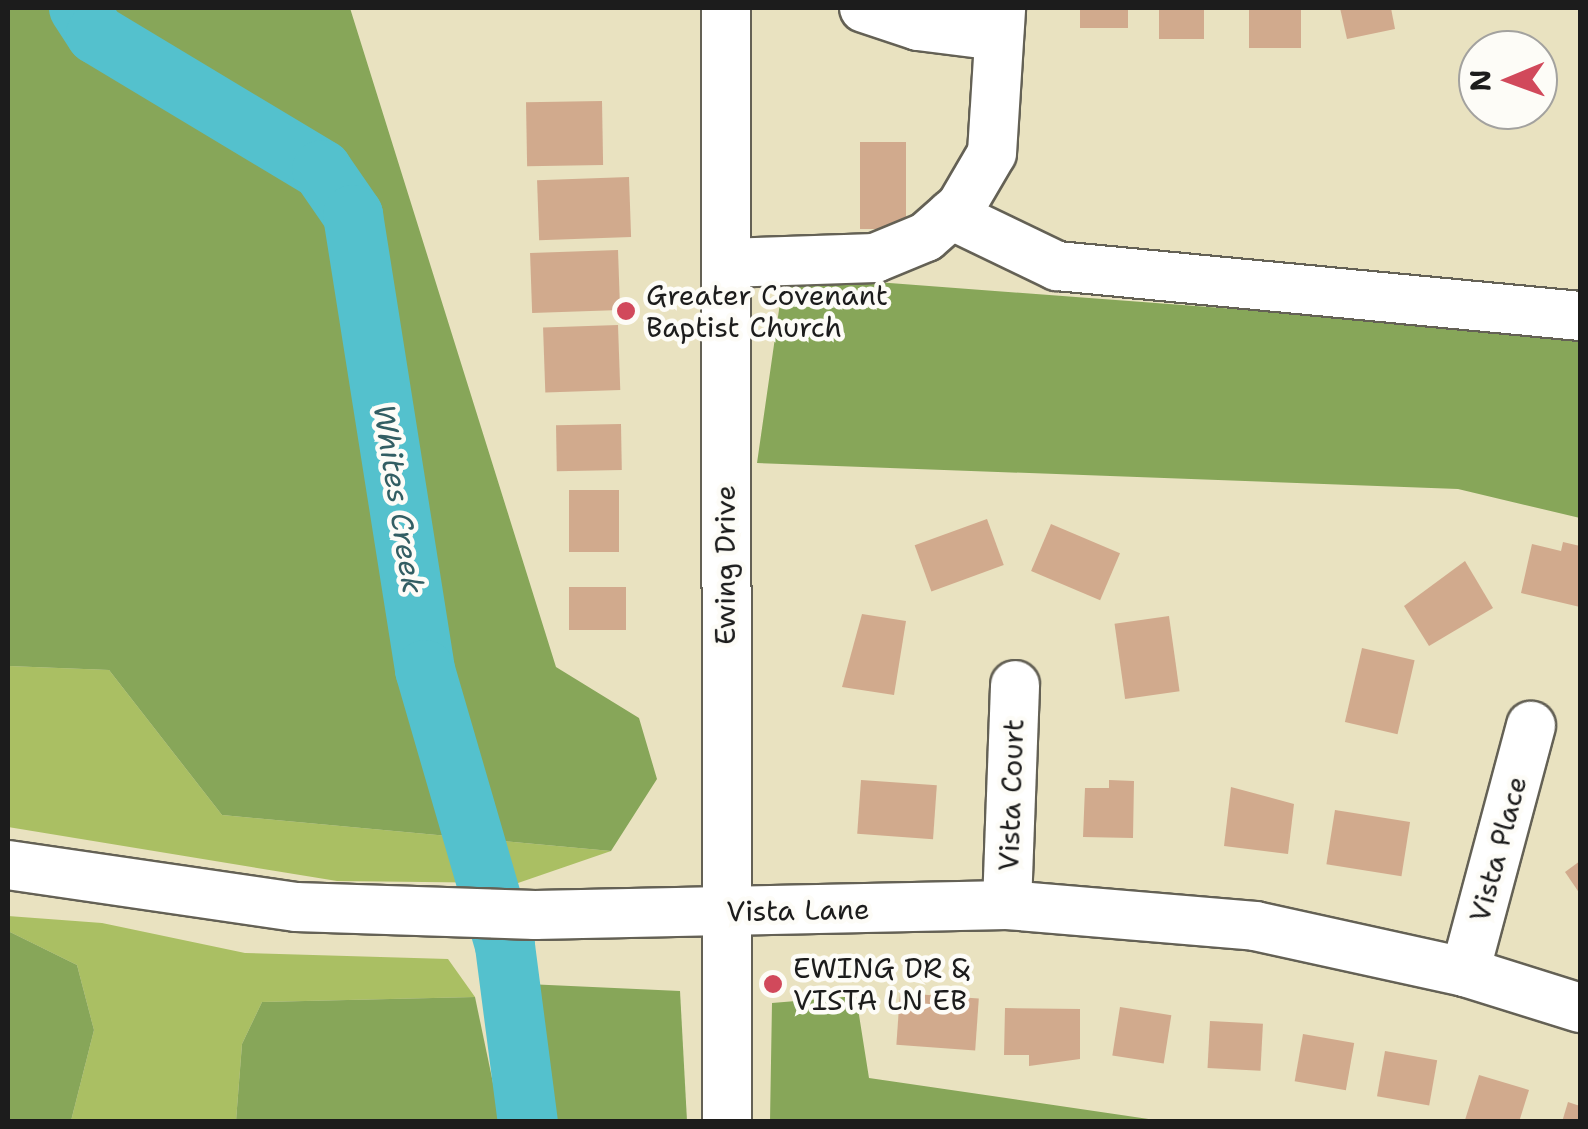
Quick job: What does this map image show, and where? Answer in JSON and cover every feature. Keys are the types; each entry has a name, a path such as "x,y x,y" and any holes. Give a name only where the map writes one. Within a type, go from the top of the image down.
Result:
{"street":[{"name":"Ewing Drive","path":"726,8 724,912 728,1122"},
{"path":"726,264 874,258 926,238 951,215 992,154 999,22 918,26 864,8"},
{"path":"951,215 1056,266 1580,316"},
{"name":"Vista Court","path":"1007,905 1015,685"},
{"name":"Vista Place","path":"1465,972 1530,726"},
{"name":"Vista Lane","path":"8,865 296,907 535,915 1007,905 1255,926 1465,972 1580,1008"}],"green space":[{"path":"8,8 350,8 556,667 639,718 657,779 611,851 222,815 109,670 8,666"},
{"path":"784,275 1580,335 1580,518 1458,489 757,463"},
{"path":"8,666 109,670 222,815 611,851 518,883 337,881 8,827"},
{"path":"8,916 102,923 245,953 448,959 475,997 262,1002 242,1044 236,1121 71,1121 94,1030 77,965 8,931"},
{"path":"8,931 77,965 94,1030 71,1121 8,1121"},
{"path":"527,984 680,991 687,1121 547,1121"},
{"path":"856,996 869,1078 1162,1121 770,1121 772,1003"},
{"path":"475,997 501,1121 236,1121 242,1044 262,1002"}],"building":[{"path":"1080,8 1128,8 1128,28 1080,28"},
{"path":"1159,8 1204,8 1204,39 1159,39"},
{"path":"1249,8 1301,8 1301,48 1249,48"},
{"path":"1340,8 1391,8 1395,29 1347,39"},
{"path":"602,101 603,165 527,166 526,102"},
{"path":"860,142 906,142 906,229 860,229"},
{"path":"629,177 631,237 539,240 537,180"},
{"path":"618,250 620,310 532,313 530,253"},
{"path":"618,325 620,390 545,393 543,328"},
{"path":"621,424 622,470 557,471 556,425"},
{"path":"569,490 619,490 619,552 569,552"},
{"path":"987,519 1004,565 931,591 915,545"},
{"path":"1051,524 1120,553 1100,600 1031,571"},
{"path":"1563,542 1580,546 1580,607 1521,593 1532,544 1561,551"},
{"path":"1465,561 1493,608 1429,646 1404,606"},
{"path":"569,587 626,587 626,630 569,630"},
{"path":"862,614 906,621 894,695 842,687"},
{"path":"1169,616 1180,691 1125,699 1115,624"},
{"path":"1362,648 1415,660 1398,734 1345,722"},
{"path":"861,780 937,785 933,839 857,834"},
{"path":"1109,780 1134,781 1133,838 1083,837 1085,788 1109,788"},
{"path":"1231,787 1294,804 1288,854 1224,846"},
{"path":"1335,810 1410,822 1401,876 1326,864"},
{"path":"1580,861 1580,894 1565,872"},
{"path":"900,993 979,999 975,1050 896,1045"},
{"path":"1120,1007 1171,1015 1164,1064 1112,1055"},
{"path":"1005,1008 1080,1009 1080,1059 1029,1066 1029,1055 1004,1055"},
{"path":"1210,1021 1263,1024 1260,1071 1208,1068"},
{"path":"1303,1034 1354,1043 1346,1090 1295,1081"},
{"path":"1385,1051 1437,1060 1429,1106 1377,1096"},
{"path":"1479,1075 1529,1090 1519,1122 1465,1120"},
{"path":"1568,1102 1580,1106 1580,1122 1562,1122"}],"waterway":[{"name":"Whites Creek","path":"79,8 96,34 322,170 353,215 425,670 505,946 528,1122"}],"place":[{"name":"Greater Covenant Baptist Church","path":"626,311"},
{"name":"EWING DR & VISTA LN EB","path":"773,984"}]}
